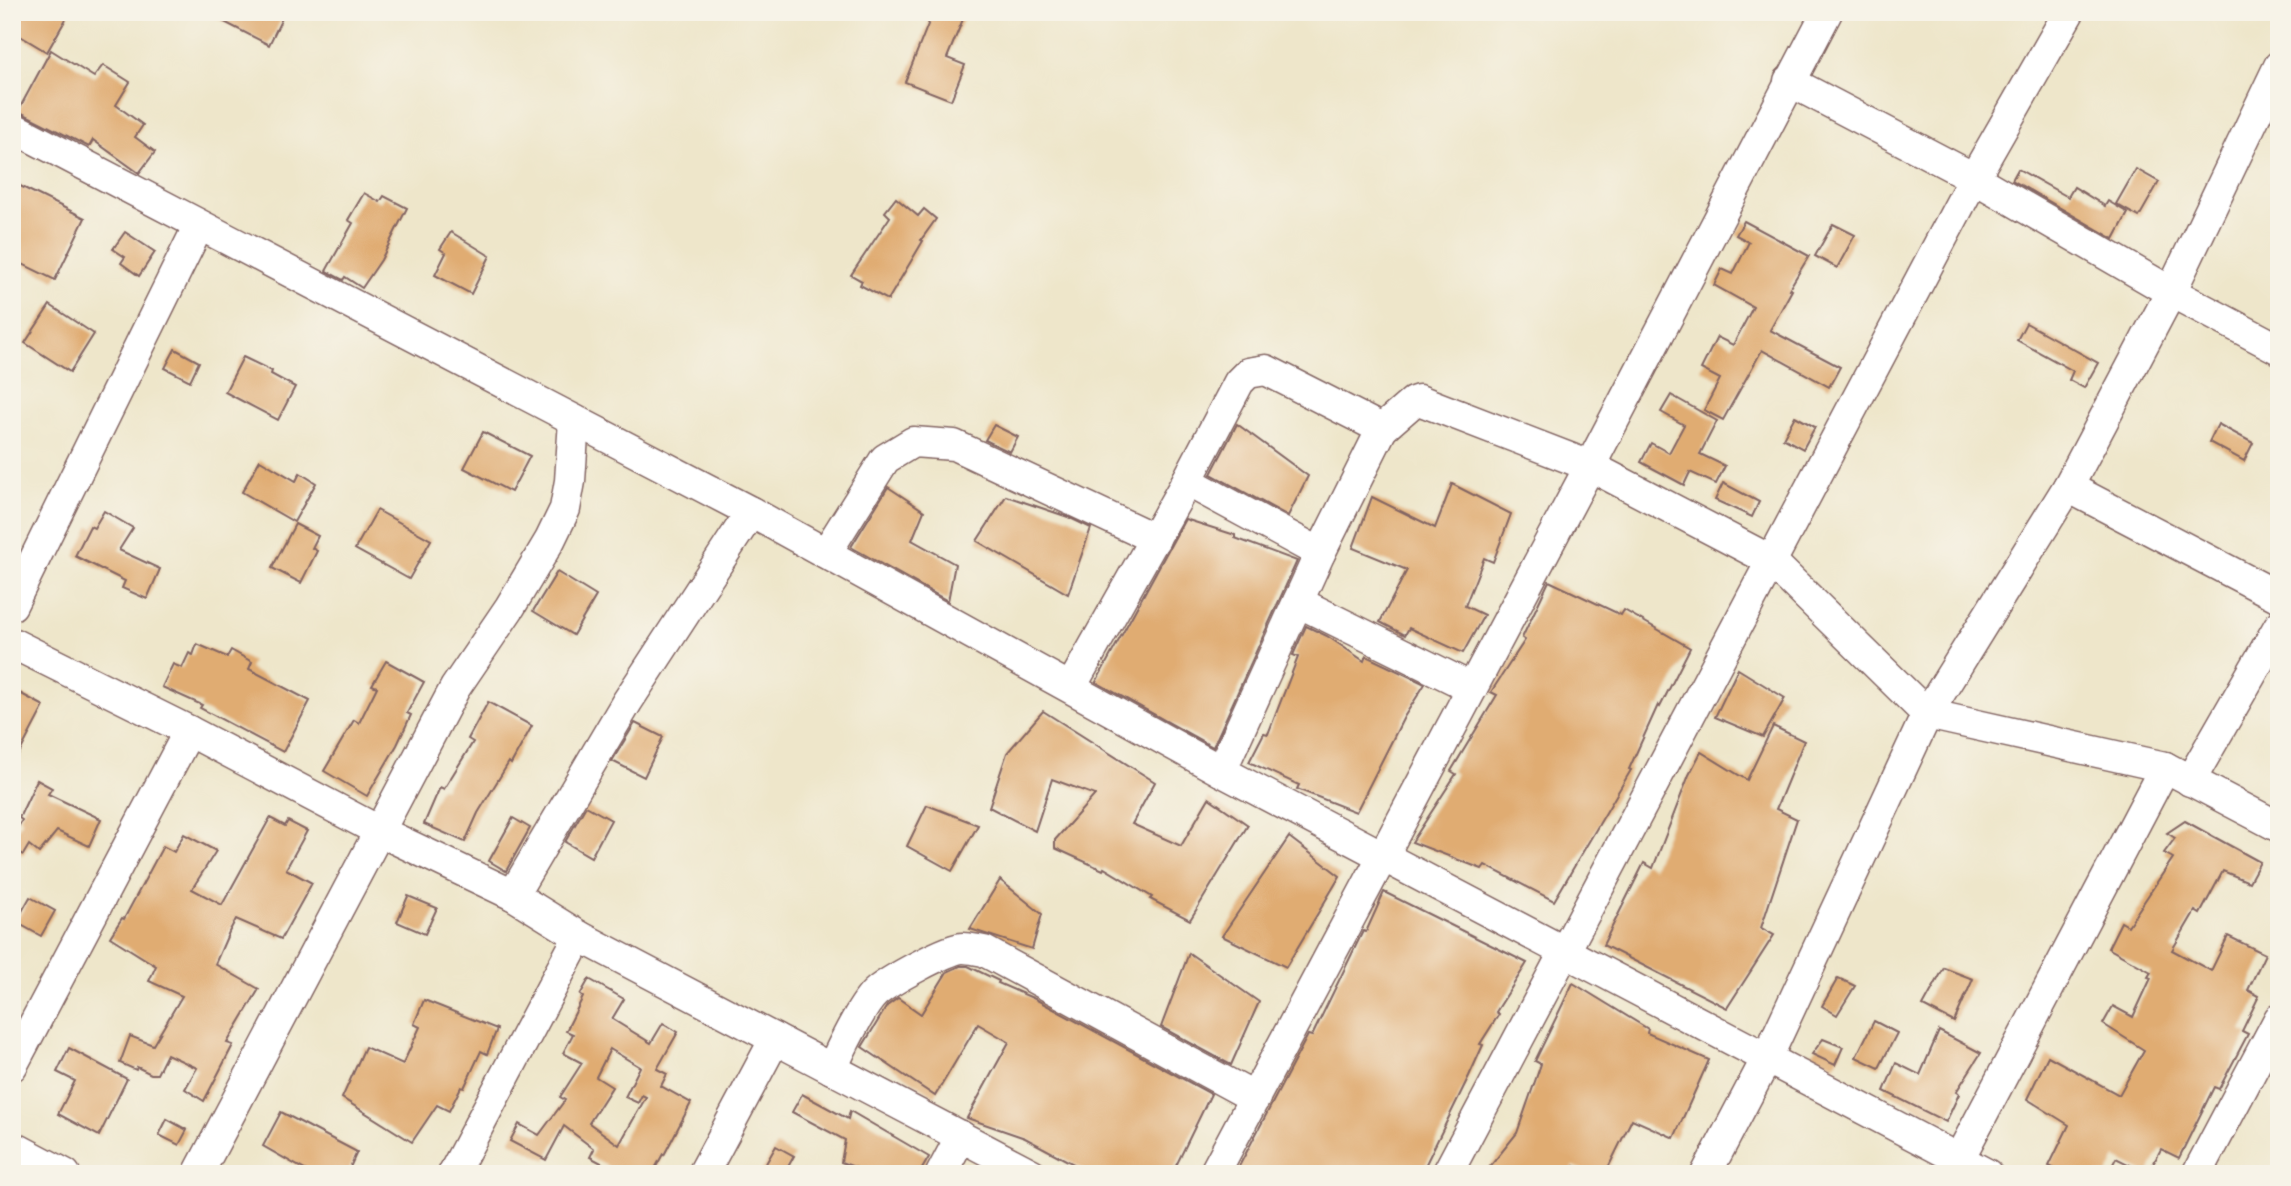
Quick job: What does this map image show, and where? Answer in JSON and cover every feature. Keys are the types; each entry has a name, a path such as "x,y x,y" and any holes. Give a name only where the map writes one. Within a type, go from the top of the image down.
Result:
{"street":[{"path":"1214,1174 1590,466 1827,12"},
{"path":"1447,1174 1974,178 2069,12"},
{"path":"1706,1174 1767,1058 1927,714 2068,487 2171,292 2278,71"},
{"path":"1789,81 1974,178 2171,292 2279,349"},
{"path":"12,127 751,512 1221,771 1767,1058 1955,1166 1987,1174"},
{"path":"12,605 199,225"},
{"path":"1071,687 1188,481 1238,382 1248,373 1266,370 1382,429"},
{"path":"1221,771 1320,553 1382,429 1413,402 1419,400 1590,466 1770,560 1927,714 2177,774 2279,827"},
{"path":"198,1174 454,688 510,607 550,540 565,509 575,420"},
{"path":"826,553 885,458 913,442 954,445 1155,539"},
{"path":"1188,481 1320,553"},
{"path":"2068,487 2279,597"},
{"path":"513,895 627,702 751,512"},
{"path":"1298,603 1472,688"},
{"path":"1955,1166 2177,774 2279,626"},
{"path":"12,643 189,731 379,831 513,895 579,936 1032,1174"},
{"path":"12,1066 189,731"},
{"path":"453,1174 579,936"},
{"path":"832,1069 843,1044 874,994 893,981 962,948 984,951 1255,1098"},
{"path":"2197,1174 2279,1019"},
{"path":"703,1174 775,1039"},
{"path":"941,1174 961,1136"},
{"path":"12,1146 65,1174"}],"building":[{"path":"12,12 70,12 47,52 12,31"},
{"path":"205,12 285,12 269,45"},
{"path":"933,12 966,12 947,58 965,65 951,100 905,82"},
{"path":"51,50 94,77 103,65 130,82 116,105 143,125 135,137 155,152 139,173 93,140 89,147 18,111"},
{"path":"2018,169 2068,197 2074,187 2105,206 2108,201 2128,213 2114,239 2012,180"},
{"path":"2136,169 2159,182 2139,217 2116,204"},
{"path":"12,182 85,218 55,280 12,259"},
{"path":"364,193 380,202 384,196 407,208 381,260 362,288 345,277 343,280 326,271 353,223 348,220"},
{"path":"896,198 918,216 924,209 936,219 921,240 923,241 888,300 860,285 862,281 851,275 890,217 885,212"},
{"path":"1744,221 1809,256 1789,289 1792,290 1770,330 1840,367 1829,387 1762,350 1723,420 1704,410 1720,379 1701,369 1717,337 1733,345 1753,307 1714,285 1722,269 1733,274 1749,242 1736,235"},
{"path":"1833,224 1855,235 1837,268 1815,256"},
{"path":"125,232 155,252 139,276 121,263 125,257 113,249"},
{"path":"451,232 490,256 471,294 435,275 446,253 440,249"},
{"path":"50,305 94,334 70,372 25,343"},
{"path":"2026,323 2098,363 2084,388 2069,380 2073,371 2017,340"},
{"path":"175,349 199,362 190,381 165,368"},
{"path":"243,357 272,371 271,374 295,387 278,420 225,392"},
{"path":"1671,395 1717,421 1700,454 1725,466 1716,484 1690,472 1684,485 1641,462 1651,443 1669,453 1684,425 1661,412"},
{"path":"1795,416 1815,427 1803,449 1783,438"},
{"path":"1237,424 1308,476 1288,516 1211,474"},
{"path":"2218,424 2253,443 2244,461 2209,442"},
{"path":"994,425 1018,437 1010,452 985,440"},
{"path":"483,432 530,456 511,492 464,468"},
{"path":"260,460 296,481 300,473 316,483 294,522 242,492"},
{"path":"1723,483 1759,502 1752,517 1715,500"},
{"path":"1452,484 1511,514 1493,562 1484,558 1465,606 1484,615 1463,653 1409,628 1405,635 1380,622 1407,570 1353,548 1372,497 1435,528"},
{"path":"888,487 924,511 912,540 955,564 948,601 851,547"},
{"path":"1006,496 1068,517 1091,528 1068,594 977,541"},
{"path":"377,510 431,540 409,579 355,549"},
{"path":"104,511 133,528 119,550 160,569 147,599 122,588 125,581 75,556 90,526 94,528"},
{"path":"1185,519 1235,535 1235,538 1297,561 1213,747 1096,682"},
{"path":"295,524 318,536 312,548 317,551 301,583 272,568"},
{"path":"557,572 596,596 573,635 533,611"},
{"path":"1549,581 1621,615 1624,610 1690,648 1660,707 1658,705 1629,769 1631,770 1554,901 1485,865 1482,869 1412,842 1456,774 1451,771 1497,695 1491,692 1525,640 1522,638"},
{"path":"1306,626 1327,636 1364,661 1366,656 1425,684 1404,717 1356,812 1297,789 1299,785 1249,762 1264,733 1268,734 1298,657 1293,655"},
{"path":"197,644 227,657 231,650 252,662 249,669 310,701 283,752 200,708 202,705 162,687 173,664 182,668 189,653 193,655"},
{"path":"386,661 424,682 407,713 411,715 397,745 367,796 324,771 354,720 359,723 377,687 372,685"},
{"path":"1738,669 1785,698 1763,737 1715,717"},
{"path":"12,689 44,706 12,767"},
{"path":"488,702 532,726 511,764 509,762 478,813 465,842 424,824 440,787 444,789 473,742 468,739"},
{"path":"1043,711 1155,782 1132,824 1181,846 1209,798 1248,825 1190,920 1150,899 1152,897 1104,868 1103,870 1055,848 1055,840 1095,795 1052,779 1035,831 989,807 1007,753"},
{"path":"635,723 663,737 644,777 612,761"},
{"path":"1773,726 1804,741 1776,809 1797,819 1761,928 1774,935 1727,1008 1603,945 1644,863 1653,868 1689,775 1701,752 1747,780"},
{"path":"37,780 52,788 48,794 101,819 89,846 57,831 39,853 29,845 23,855 12,849 12,838 22,820 19,818"},
{"path":"927,805 978,825 952,871 907,846"},
{"path":"586,806 611,820 591,857 565,842"},
{"path":"270,818 285,826 288,821 307,831 286,869 312,883 281,939 236,919 229,932 215,964 259,989 227,1043 233,1045 204,1101 185,1089 197,1068 167,1054 157,1074 137,1067 136,1070 120,1063 130,1036 153,1045 182,996 149,981 156,966 110,937 122,918 124,919 163,846 174,852 184,834 216,851 192,889 222,905"},
{"path":"513,818 530,828 506,871 489,861"},
{"path":"2185,821 2260,862 2249,882 2223,871 2200,914 2195,911 2172,950 2211,971 2228,936 2265,954 2248,990 2259,996 2242,1031 2248,1034 2219,1089 2214,1087 2179,1158 2161,1149 2148,1174 2116,1158 2108,1174 2065,1174 2049,1166 2069,1125 2027,1099 2048,1056 2119,1095 2144,1050 2103,1024 2113,1006 2133,1017 2151,978 2148,977 2151,972 2108,948 2121,922 2128,926 2173,858 2164,853 2175,838 2167,833"},
{"path":"1289,837 1340,876 1286,967 1222,936"},
{"path":"1000,880 1042,914 1032,949 970,929"},
{"path":"1384,892 1527,963 1496,1012 1499,1014 1480,1044 1483,1045 1469,1076 1421,1174 1235,1174 1308,1035 1312,1036"},
{"path":"408,896 437,908 425,934 397,922"},
{"path":"30,897 55,911 41,936 16,922"},
{"path":"1189,953 1259,1002 1231,1065 1161,1027"},
{"path":"960,966 968,966 1035,999 1211,1094 1172,1174 1092,1174 1025,1138 967,1118 1009,1042 978,1024 935,1096 862,1047 887,1006 898,998 921,1014 947,972"},
{"path":"1944,968 1973,979 1954,1022 1923,1006"},
{"path":"1838,978 1855,986 1837,1015 1822,1006"},
{"path":"589,979 624,999 612,1019 651,1043 663,1023 678,1032 657,1069 667,1074 661,1086 691,1103 652,1174 622,1174 590,1157 594,1149 564,1126 546,1160 510,1141 519,1124 539,1135 565,1100 560,1097 582,1063 563,1053 573,1034 566,1031 583,997 580,995","holes":["610,1049 640,1067 625,1097 638,1103 642,1095 646,1097 619,1145 589,1123 612,1087 596,1077"]},
{"path":"1573,983 1648,1029 1647,1033 1709,1060 1674,1138 1632,1119 1605,1174 1591,1174 1574,1166 1570,1174 1484,1174 1517,1133 1541,1064 1535,1061"},
{"path":"424,1000 497,1029 487,1054 481,1051 464,1088 461,1087 449,1111 437,1105 412,1142 342,1098 365,1047 403,1064 420,1027 414,1024"},
{"path":"1874,1021 1897,1033 1879,1068 1856,1057"},
{"path":"1939,1031 1981,1053 1956,1092 1959,1094 1946,1122 1884,1091 1896,1063 1920,1075"},
{"path":"1823,1039 1843,1047 1835,1065 1812,1054"},
{"path":"69,1048 127,1079 99,1136 58,1114 75,1081 57,1072"},
{"path":"802,1094 848,1119 850,1111 929,1157 919,1174 873,1174 841,1162 845,1140 792,1112"},
{"path":"281,1112 357,1152 347,1174 312,1174 263,1146"},
{"path":"167,1119 187,1130 179,1145 159,1135"},
{"path":"776,1146 794,1156 784,1174 760,1174"}]}
